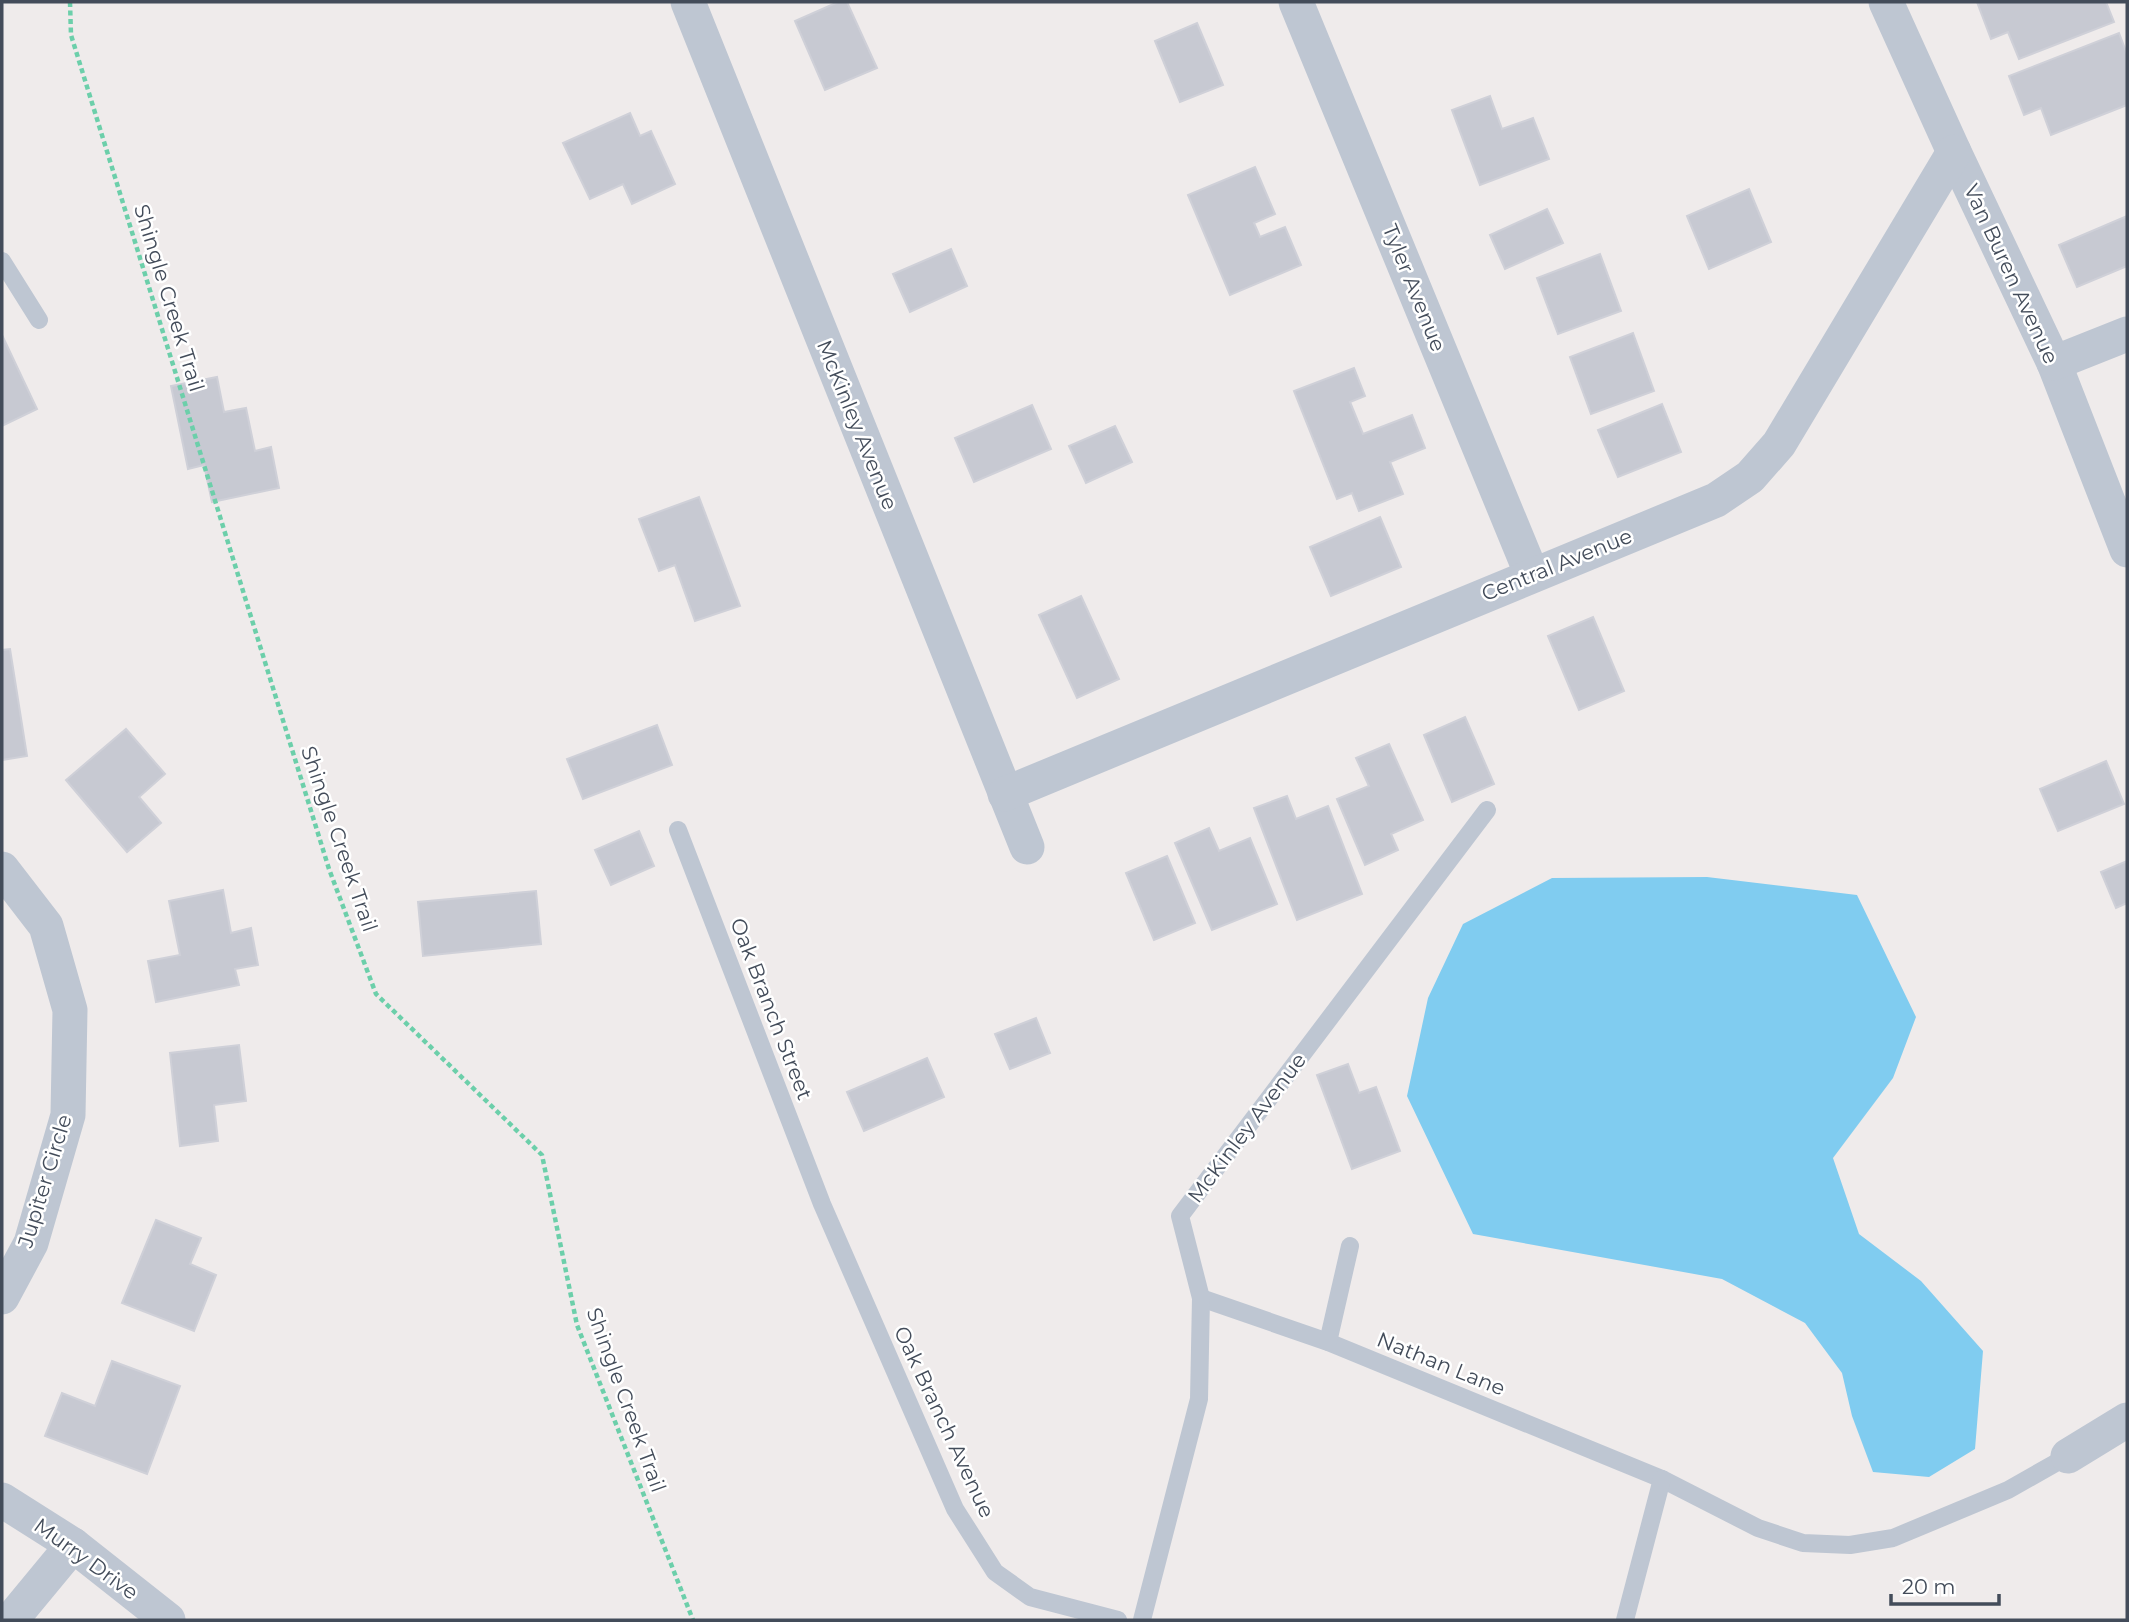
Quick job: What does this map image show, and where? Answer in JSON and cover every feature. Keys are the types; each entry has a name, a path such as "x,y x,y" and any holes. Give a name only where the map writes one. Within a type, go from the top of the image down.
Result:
{"street":[{"name":"McKinley Avenue","path":"688,2 1027,847"},
{"name":"Tyler Avenue","path":"1296,2 1532,575"},
{"name":"Van Buren Avenue","path":"1886,2 2054,363 2127,550"},
{"name":"Central Avenue","path":"1004,794 1716,500 1750,477 1779,444 1954,152"},
{"path":"2054,363 2127,334"},
{"name":"Jupiter Circle","path":"2,869 46,926 70,1010 68,1115 31,1242 2,1297"},
{"path":"2068,1456 2127,1420"},
{"name":"Murry Drive","path":"2,1500 73,1545 168,1620"},
{"path":"10,1620 73,1545"}],"lane":[{"path":"2,261 39,320"},
{"name":"McKinley Avenue","path":"1142,1620 1199,1399 1201,1298 1180,1216 1488,810"},
{"name":"Oak Branch Street","path":"678,830 821,1204"},
{"name":"Oak Branch Avenue","path":"821,1204 955,1509 995,1572 1030,1597 1118,1620"},
{"path":"1328,1342 1350,1246"},
{"name":"Nathan Lane","path":"1201,1298 1328,1342 1662,1479 1758,1528 1803,1543 1850,1545 1893,1538 2008,1490 2068,1456"},
{"path":"1625,1620 1662,1479"}],"path":[{"name":"Shingle Creek Trail","path":"69,2 71,35 329,869 376,994 542,1155 578,1325 693,1620"}],"water":[{"path":"1707,877 1857,895 1916,1017 1893,1078 1833,1158 1859,1234 1921,1281 1983,1351 1975,1449 1929,1477 1873,1472 1852,1416 1842,1373 1805,1323 1722,1279 1473,1234 1407,1096 1428,998 1463,924 1552,878"}],"building":[{"path":"838,2 847,2 877,68 825,90 795,21"},
{"path":"1977,2 2106,2 2114,22 2019,59 2008,32 1991,39"},
{"path":"1197,23 1223,85 1180,102 1155,41"},
{"path":"2119,33 2127,54 2127,105 2051,135 2041,108 2024,115 2009,76"},
{"path":"1490,96 1502,129 1533,118 1549,159 1480,185 1452,110"},
{"path":"630,113 640,136 651,131 675,184 632,204 623,184 590,199 563,143"},
{"path":"1255,167 1275,214 1254,223 1260,237 1285,227 1301,265 1230,295 1188,195"},
{"path":"1749,189 1771,242 1709,269 1687,216"},
{"path":"1547,209 1563,243 1505,269 1490,235"},
{"path":"2127,216 2127,266 2077,287 2059,245"},
{"path":"951,249 967,286 910,312 893,274"},
{"path":"1600,254 1621,311 1558,334 1537,278"},
{"path":"1633,333 1654,391 1591,414 1570,357"},
{"path":"2,335 37,409 2,426"},
{"path":"1354,368 1365,396 1350,402 1363,434 1412,415 1425,448 1390,462 1403,494 1359,511 1352,493 1337,499 1294,391"},
{"path":"217,377 224,412 246,408 255,451 271,447 279,488 212,502 204,465 188,469 171,386"},
{"path":"1662,404 1681,452 1618,477 1598,430"},
{"path":"1032,405 1051,449 974,482 955,438"},
{"path":"1115,426 1132,462 1086,483 1069,446"},
{"path":"699,497 740,606 695,621 675,565 659,571 639,519"},
{"path":"1380,517 1401,567 1331,596 1310,547"},
{"path":"1081,596 1119,679 1077,698 1039,615"},
{"path":"1593,617 1624,691 1579,710 1548,636"},
{"path":"10,649 27,756 2,760 2,650"},
{"path":"1465,717 1494,784 1452,802 1424,735"},
{"path":"657,725 672,765 583,799 567,759"},
{"path":"126,729 165,774 139,797 161,823 127,852 66,780"},
{"path":"1389,744 1423,820 1391,834 1398,850 1365,865 1337,799 1369,786 1356,758"},
{"path":"2106,761 2124,804 2058,831 2040,789"},
{"path":"1287,796 1296,819 1328,806 1362,894 1297,920 1254,808"},
{"path":"1209,828 1219,851 1250,838 1277,904 1212,930 1175,843"},
{"path":"639,831 654,866 611,885 595,850"},
{"path":"1167,856 1195,923 1154,940 1126,873"},
{"path":"2127,861 2127,903 2116,908 2101,872"},
{"path":"223,890 231,933 251,928 258,965 235,969 239,985 156,1002 148,961 180,955 169,901"},
{"path":"536,891 541,944 423,956 418,902"},
{"path":"1036,1018 1050,1053 1010,1069 995,1034"},
{"path":"239,1045 246,1101 214,1105 218,1141 180,1146 170,1053"},
{"path":"927,1058 944,1097 864,1131 847,1092"},
{"path":"1348,1064 1359,1093 1376,1087 1400,1151 1352,1169 1317,1075"},
{"path":"156,1220 201,1238 190,1264 216,1275 194,1331 122,1303"},
{"path":"112,1361 180,1386 147,1474 45,1436 62,1393 95,1406"}]}
